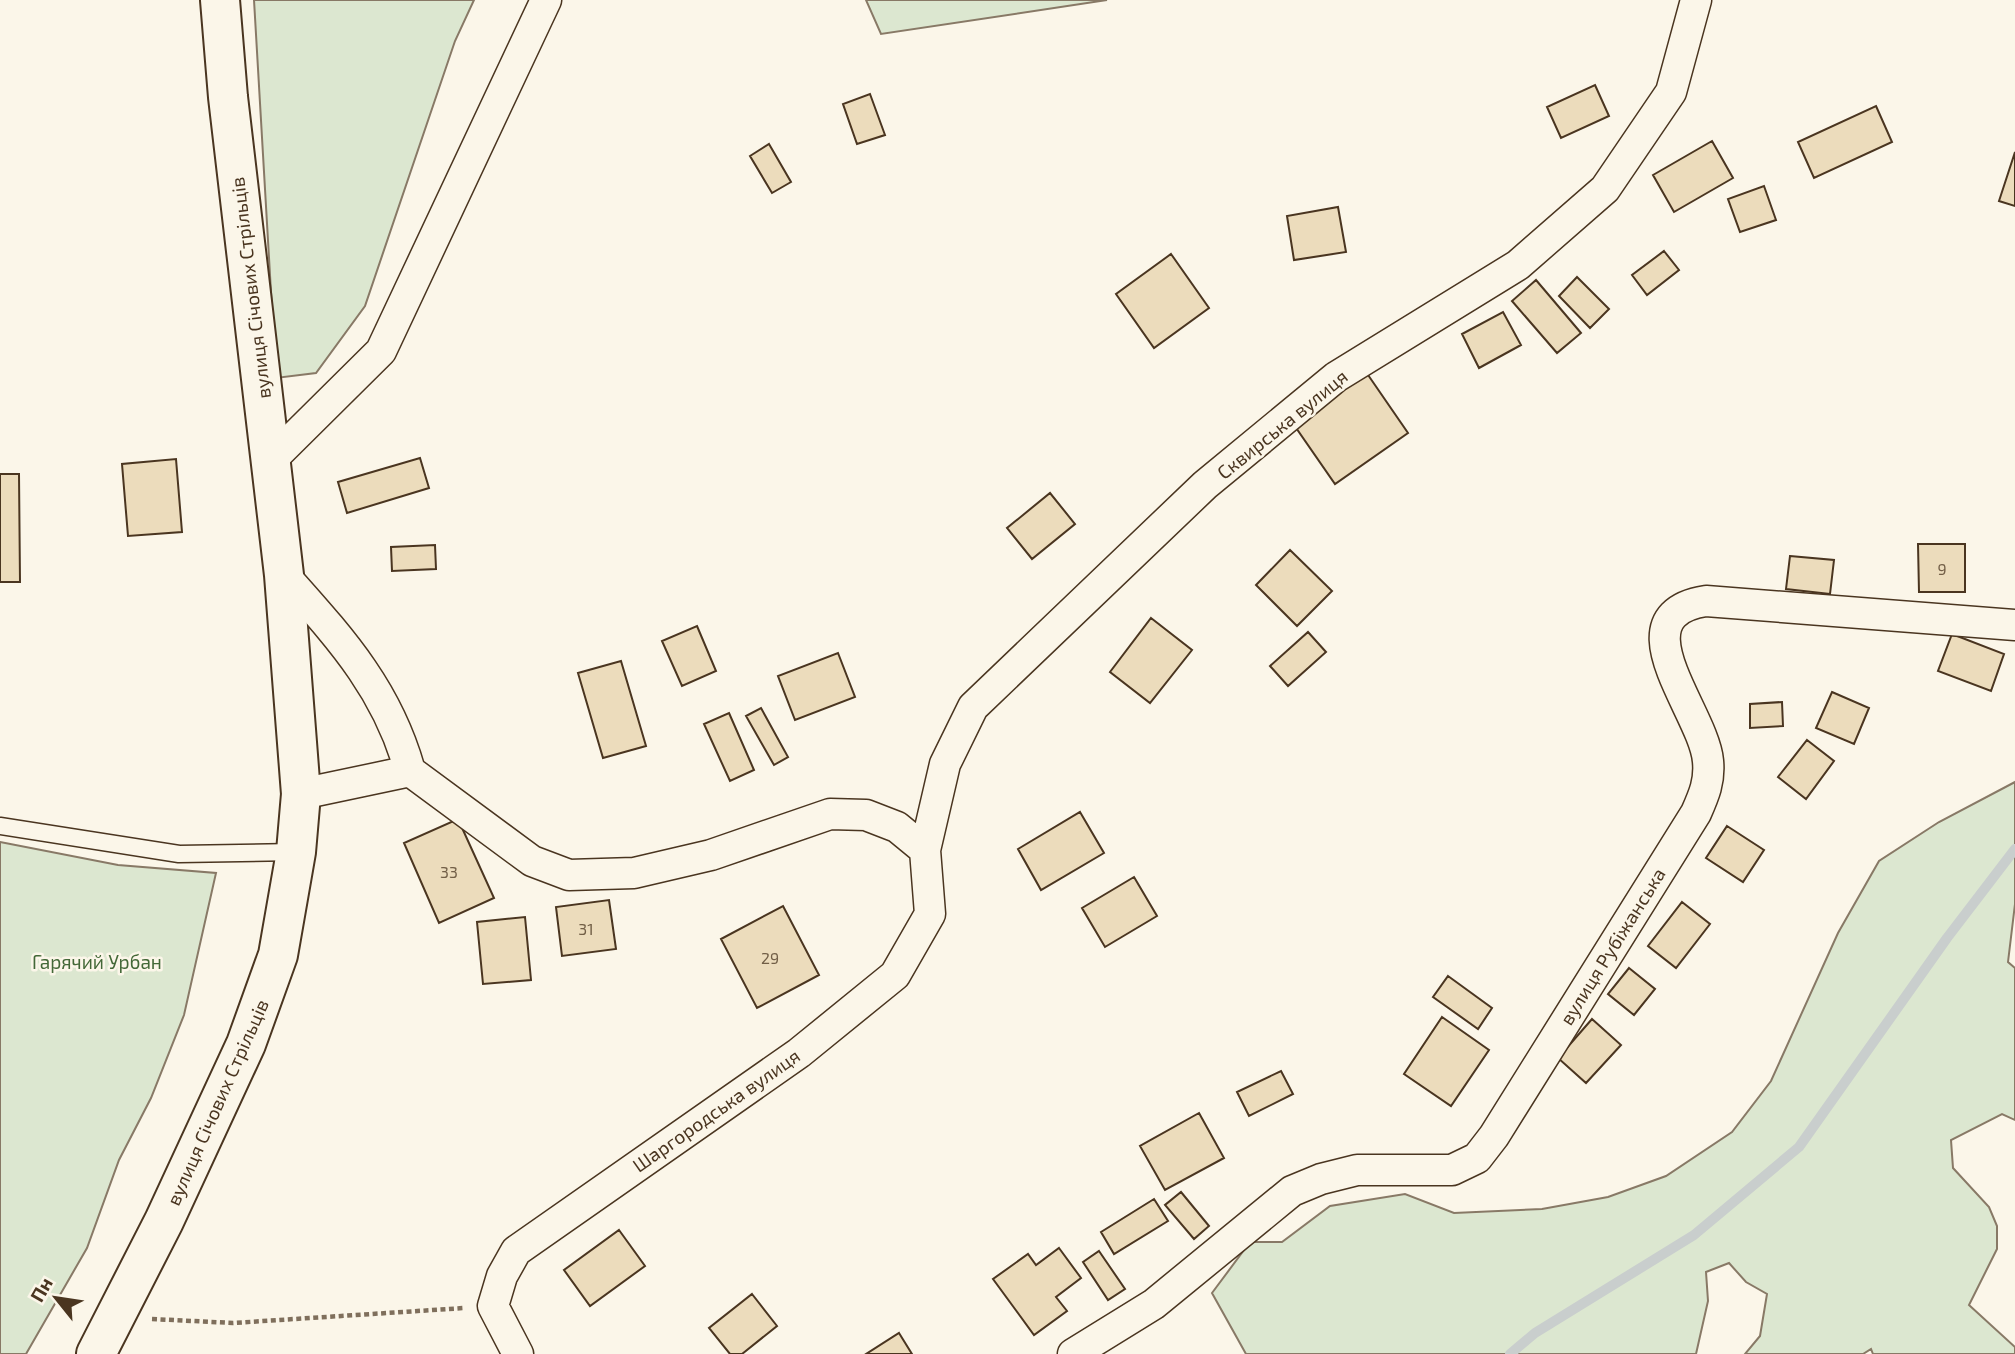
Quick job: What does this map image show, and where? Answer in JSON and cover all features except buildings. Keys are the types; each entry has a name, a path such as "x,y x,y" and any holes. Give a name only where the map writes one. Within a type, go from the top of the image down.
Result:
{"main road":[{"name":"вулиця Січових Стрільців","path":"96,1354 164,1221 246,1044 278,955 296,852 301,794 285,575 228,97 220,0"}],"street":[{"path":"270,461 381,351 546,0"},
{"name":"Сквирська вулиця","path":"925,850 945,764 973,707 1205,485 1336,377 1518,265 1605,189 1671,92 1696,0"},
{"path":"285,575 358,659 401,740 410,771 532,861 569,875 634,873 711,855 830,814 866,815 897,827 925,850"},
{"name":"вулиця Рубіжанська","path":"1073,1354 1154,1304 1292,1191 1321,1179 1357,1170 1452,1170 1477,1158 1494,1136 1696,813 1709,785 1708,758 1667,656 1663,637 1668,618 1687,604 1706,601 2015,625"},
{"path":"301,794 410,771"},
{"name":"Шаргородська вулиця","path":"493,1306 502,1276 516,1251 799,1053 895,975 930,914 925,850"},
{"path":"493,1306 518,1354"}],"lane":[{"path":"0,826 179,854 296,852"}],"path":[{"path":"150,1319 233,1323 493,1306"}],"green space":[{"path":"254,0 474,0 455,41 365,306 316,373 276,378"},
{"path":"866,0 1107,0 881,34"},
{"path":"2015,782 2015,904 2008,962 2015,968 2015,1120 2002,1114 1951,1140 1953,1168 1989,1207 1997,1226 1997,1249 1969,1305 2015,1347 2015,1354 1873,1354 1871,1349 1863,1354 1745,1354 1760,1336 1767,1294 1746,1282 1729,1263 1706,1272 1708,1301 1696,1354 1246,1354 1212,1293 1250,1242 1282,1242 1330,1206 1405,1194 1454,1213 1542,1209 1608,1197 1666,1176 1732,1132 1771,1081 1838,933 1879,861 1939,822"},
{"name":"Гарячий Урбан","path":"0,842 118,865 216,873 184,1015 151,1098 119,1160 87,1248 26,1354 0,1354"}],"waterway":[{"path":"1510,1354 1535,1333 1694,1235 1799,1147 1947,938 2015,849"}]}
